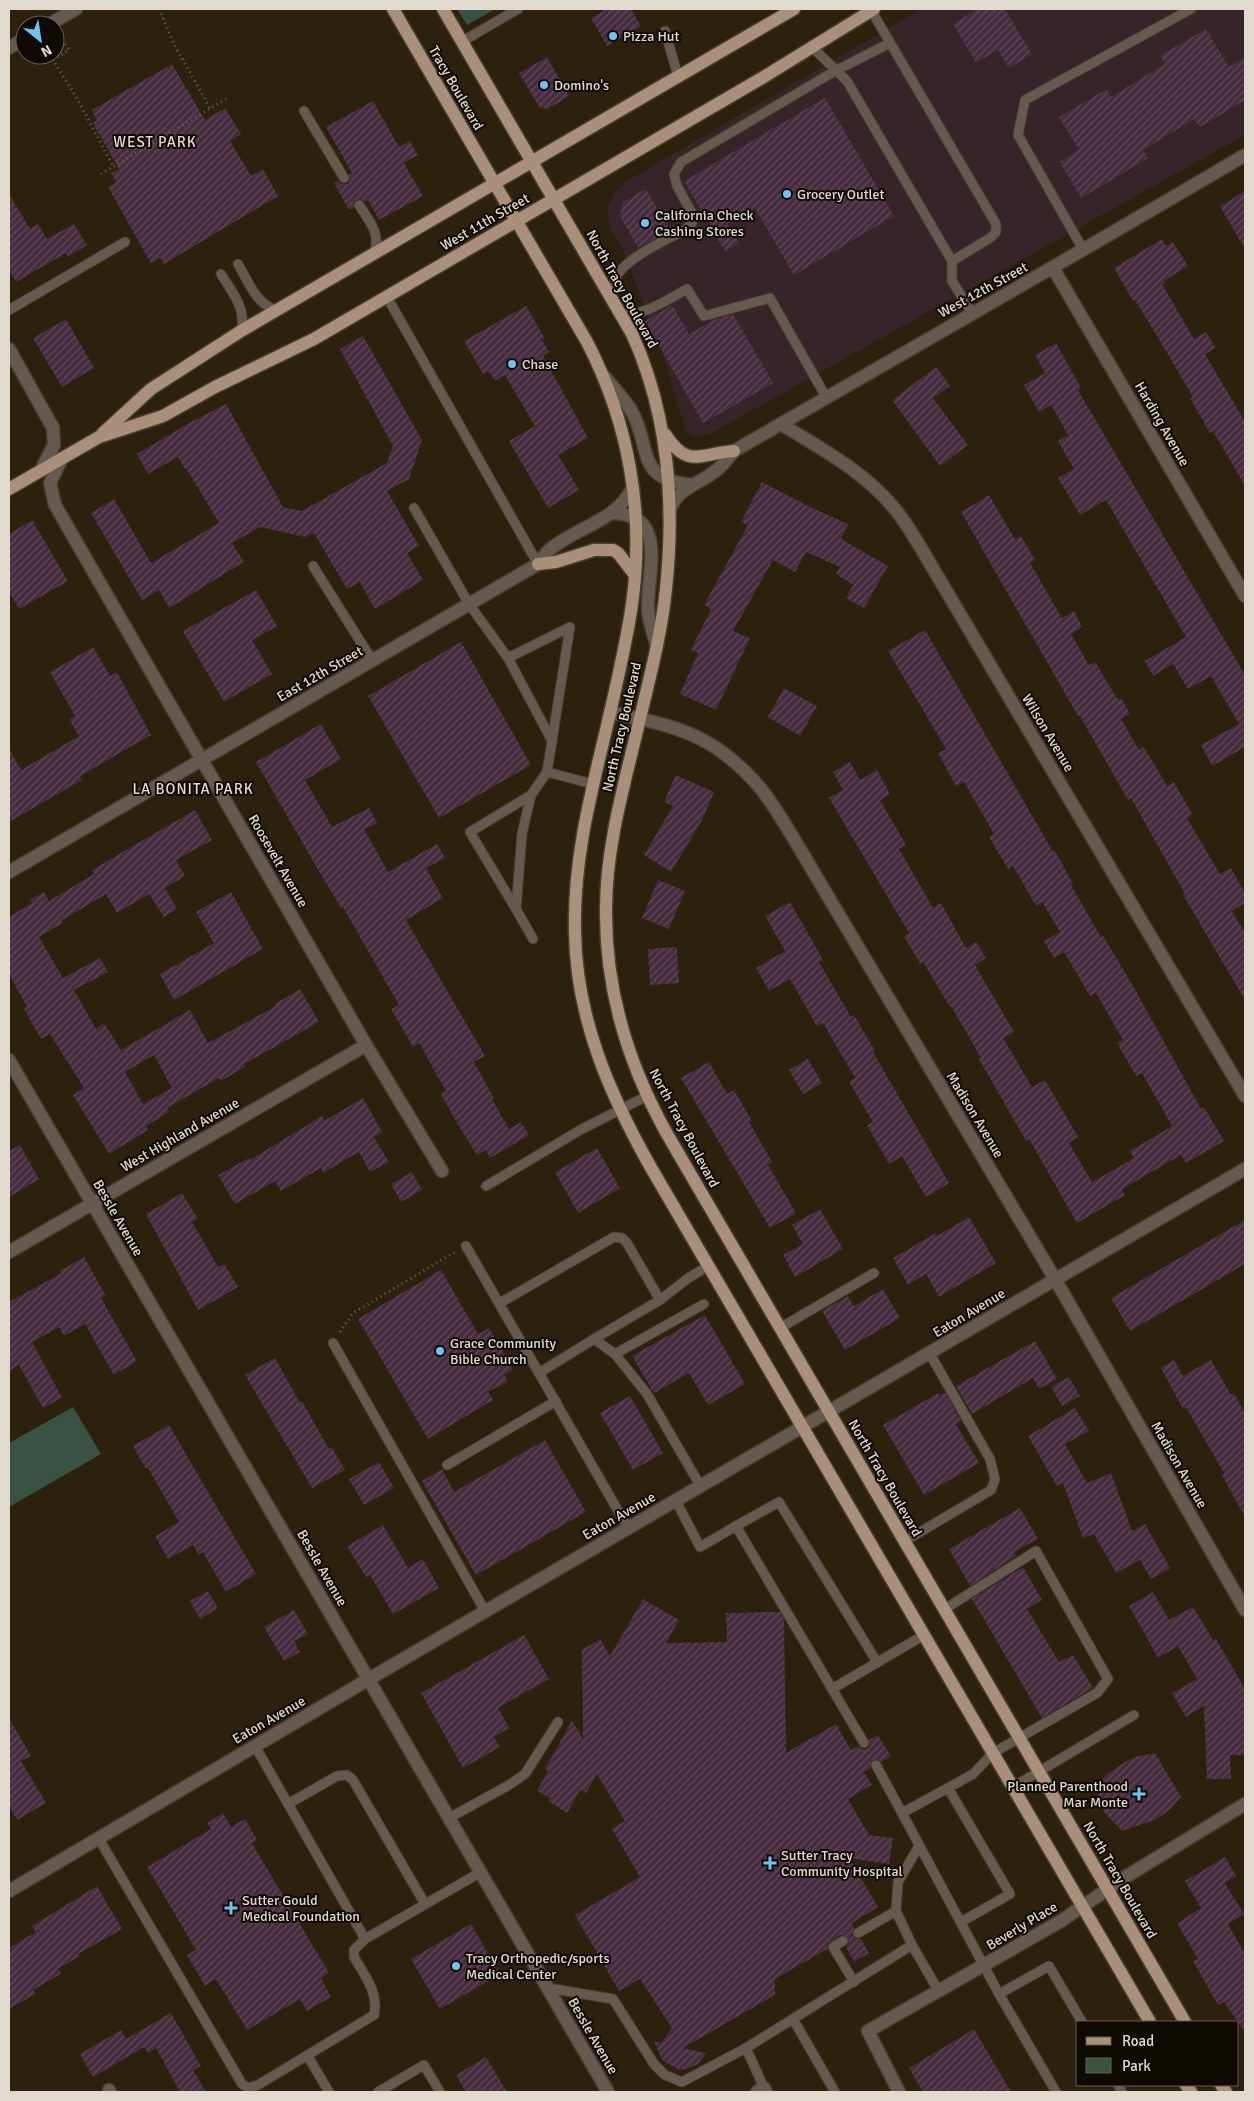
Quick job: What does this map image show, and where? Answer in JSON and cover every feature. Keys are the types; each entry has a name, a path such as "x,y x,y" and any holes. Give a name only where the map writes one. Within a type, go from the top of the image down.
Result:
{"main road":[{"name":"Tracy Boulevard","path":"393,9 494,183"},
{"name":"Tracy Boulevard","path":"443,9 532,160"},
{"name":"West 11th Street","path":"99,437 151,389 241,331 794,9"},
{"name":"West 11th Street","path":"9,489 99,437 163,416 215,387 295,349 762,78 872,9"},
{"name":"North Tracy Boulevard","path":"532,160 611,296 638,347 649,374 663,430 668,479 666,589 656,646 610,852 607,881 606,927 608,965 617,1012 631,1059 647,1096 667,1134 1184,2021"},
{"name":"North Tracy Boulevard","path":"494,183 582,334 603,375 623,434 633,488 635,575 628,630 592,784 577,871 576,952 582,995 593,1043 620,1109 708,1266 1149,2021"},
{"path":"663,430 672,446 682,454 692,458 734,451"},
{"path":"538,564 556,562 594,550 613,550 618,553 635,575"}],"street":[{"path":"65,15 76,9"},
{"name":"West 12th Street","path":"734,451 972,313 1054,268 1245,155"},
{"name":"Harding Avenue","path":"1054,268 1245,596"},
{"path":"9,350 53,428 54,445 41,470"},
{"path":"603,375 635,418 647,462 658,475 681,484 692,485"},
{"name":"Wilson Avenue","path":"781,424 841,462 873,487 894,508 941,582 1245,1096"},
{"path":"668,512 674,499 692,485 717,470 734,451"},
{"name":"Roosevelt Avenue","path":"62,458 50,483 55,505 366,1045 442,1170"},
{"name":"East 12th Street","path":"9,872 538,564 553,547 612,513 623,504 633,488"},
{"path":"612,513 622,513 635,518 645,526 650,536 651,568 648,608 656,646"},
{"name":"Madison Avenue","path":"610,712 678,728 705,740 738,764 757,783 794,839 1055,1278 1245,1610"},
{"name":"West Highland Avenue","path":"9,1252 366,1045"},
{"name":"Bessle Avenue","path":"9,1060 548,1988 604,2091"},
{"name":"Eaton Avenue","path":"9,1891 99,1839 125,1821 1245,1169"},
{"name":"Beverly Place","path":"899,2092 868,2031 938,1990 985,1966 1245,1804"}],"lane":[{"path":"463,42 518,9"},
{"path":"872,9 996,224 996,232 990,238 952,261"},
{"path":"1084,250 1018,135 1025,100 1191,9"},
{"path":"665,32 678,76"},
{"path":"611,296 614,282 620,271 634,259 686,229 692,223 693,215 677,186 674,174 681,162 835,70 890,43"},
{"path":"811,46 847,81 952,261 952,281 972,313"},
{"path":"304,111 344,178"},
{"path":"359,205 376,233 377,243 374,254"},
{"path":"9,310 125,242"},
{"path":"238,264 259,300 266,307 276,310"},
{"path":"221,274 242,310 244,321 241,331"},
{"path":"622,316 636,315 650,310 687,289 704,316 770,298 826,397"},
{"path":"387,297 538,564"},
{"path":"414,508 469,604 508,658 552,740"},
{"path":"313,566 372,660"},
{"path":"508,658 570,627 547,772 531,795 522,834 516,909"},
{"path":"547,772 592,784"},
{"path":"531,795 470,832 533,939"},
{"path":"486,1186 582,1129 647,1096"},
{"path":"500,1304 614,1237 622,1238 627,1243 660,1300"},
{"path":"466,1246 628,1528"},
{"path":"540,1373 660,1300 687,1279 708,1266"},
{"path":"780,1328 874,1273"},
{"path":"615,1354 704,1304"},
{"path":"594,1339 615,1354 647,1394 701,1486"},
{"path":"333,1343 485,1611"},
{"path":"905,1541 991,1490 995,1479 990,1460 930,1354"},
{"path":"447,1465 556,1401"},
{"path":"676,1501 700,1547 779,1502 877,1662"},
{"path":"736,1526 864,1743"},
{"path":"902,1813 973,1774 993,1753 1097,1693 1108,1679 1036,1551 945,1609"},
{"path":"832,1689 924,1634"},
{"path":"1013,1787 1134,1715"},
{"path":"449,1818 509,1785 525,1774 558,1722"},
{"path":"255,1746 366,1939"},
{"path":"876,1765 999,1994 1056,2092"},
{"path":"288,1804 337,1776 347,1775 353,1780 425,1904"},
{"path":"948,1788 1010,1894 961,1922"},
{"path":"99,1839 242,2084 248,2088 258,2085 374,2015 376,2005 375,1994 354,1957 354,1950 366,1939 481,1872"},
{"path":"919,1846 898,1882 896,1911 912,1945 938,1990"},
{"path":"858,1933 896,1911"},
{"path":"842,1941 833,1947 854,1982"},
{"path":"548,1988 613,1998 654,2064 665,2074 682,2082 746,2048 912,1945"},
{"path":"999,1994 1049,1966 1081,2021"},
{"path":"793,2019 835,2092"},
{"path":"746,2048 762,2091"},
{"path":"307,2056 329,2092"},
{"path":"378,2092 424,2065 440,2092"}],"path":[{"path":"159,9 175,46 210,108"},
{"path":"56,65 78,100 113,166"},
{"path":"101,174 226,99"},
{"path":"333,1343 353,1313 466,1246"}],"shaded area":[{"path":"921,9 1245,9 1245,135 710,434 696,437 686,432 670,376 623,250 610,229 607,210 615,192 627,181"}],"green space":[{"path":"457,9 495,9 467,25"},
{"path":"73,1407 101,1454 9,1507 9,1443"}],"building":[{"name":"Pizza Hut","path":"607,9 631,9 641,26 607,46 591,18"},
{"path":"978,9 1005,9 1032,54 1009,68 998,50 976,63 953,24"},
{"path":"1206,29 1229,67 1245,57 1245,100 1200,127 1194,119 1143,150 1148,158 1081,198 1060,162 1079,150 1059,117 1107,89 1111,97 1165,64 1160,56"},
{"name":"Domino's","path":"547,57 569,96 548,109 539,107 519,73"},
{"path":"172,64 205,120 225,108 241,134 230,141 251,176 263,169 278,196 164,264 160,258 151,263 108,187 116,182 111,173 119,169 93,123 97,120 92,110"},
{"name":"Grocery Outlet","path":"825,98 894,216 794,275 755,208 727,224 739,243 725,251 684,181"},
{"path":"373,101 399,147 410,141 418,155 404,163 423,196 379,220 368,200 365,202 361,199 356,200 353,203 354,208 349,210 334,183 338,181 341,184 347,184 350,181 349,175 352,173 326,127"},
{"name":"California Check Cashing Stores","path":"646,189 670,230 638,248 620,216 623,202"},
{"path":"1245,191 1245,249 1220,206"},
{"path":"9,194 30,229 38,224 47,239 74,224 87,245 68,257 66,253 16,282 9,269"},
{"path":"1162,239 1166,246 1173,242 1188,266 1162,284 1194,339 1206,332 1216,348 1205,354 1245,422 1245,486 1213,431 1210,433 1190,398 1193,397 1114,268"},
{"path":"672,305 689,334 714,320 733,314 773,383 703,423 645,321"},
{"path":"526,306 545,339 542,340 549,352 543,356 588,438 558,455 579,490 548,508 509,441 535,426 505,375 495,381 489,371 483,374 464,341"},
{"path":"66,319 94,368 62,387 33,338"},
{"path":"363,336 422,440 409,479 387,491 419,546 407,553 423,580 375,609 360,582 347,589 314,533 305,537 260,527 232,543 244,562 169,608 159,590 142,600 91,513 114,499 151,563 219,523 178,457 148,474 137,454 191,422 226,404 283,507 302,511 387,463 393,446 340,349"},
{"path":"1056,343 1081,388 1078,390 1245,675 1245,747 1212,766 1201,745 1239,724 1211,676 1188,689 1173,664 1153,676 1145,661 1186,637 1106,500 1080,515 1058,478 1074,469 1058,441 1068,435 1051,405 1039,412 1024,385 1045,373 1035,355"},
{"path":"936,367 950,386 933,398 968,445 940,466 892,400"},
{"path":"762,482 848,524 841,539 888,566 864,608 846,598 853,585 836,574 840,567 806,552 795,572 773,560 733,631 750,638 716,710 680,694 698,653 691,650 711,609 704,605 748,525 741,522"},
{"path":"989,495 1015,539 1021,536 1035,560 1030,563 1062,618 1074,611 1082,627 1071,634 1089,665 1095,662 1118,700 1121,698 1130,714 1121,719 1139,750 1144,747 1167,786 1174,782 1192,814 1187,818 1220,874 1231,868 1245,893 1245,903 1232,911 1245,933 1245,1000 1183,895 1185,894 1131,798 1128,800 1080,716 1078,716 961,512"},
{"path":"32,520 68,581 19,609 9,592 9,534"},
{"path":"256,590 277,626 252,640 272,674 224,702 183,631"},
{"path":"925,630 1053,852 1055,851 1073,884 1071,885 1101,937 1103,936 1132,984 1201,1109 1204,1107 1224,1141 1186,1163 1181,1155 1122,1189 1125,1195 1077,1223 1029,1139 1026,1141 951,1006 923,962 920,964 904,936 909,933 829,798 843,790 833,772 850,762 860,780 877,770 890,794 880,800 906,845 899,849 933,908 941,903 966,948 976,942 986,958 975,965 1014,1032 1003,1038 1032,1087 1045,1080 1078,1137 1069,1143 1092,1182 1134,1158 1130,1151 1172,1126 1142,1073 1136,1076 1117,1043 1123,1040 1096,993 1090,996 1064,952 1054,958 1044,941 1060,932 1042,902 1036,906 1013,866 1008,869 989,837 994,834 964,782 956,786 938,753 946,749 888,651"},
{"path":"461,642 531,765 439,818 368,696"},
{"path":"93,647 110,676 117,672 151,735 80,776 82,780 9,822 9,748 21,770 79,736 69,719 75,716 50,672"},
{"path":"784,688 817,706 800,736 768,717"},
{"path":"321,724 341,759 305,780 332,827 369,808 377,823 364,829 388,872 437,844 445,858 426,868 443,898 406,920 485,1056 474,1062 509,1129 521,1122 529,1135 490,1158 486,1150 477,1155 455,1120 441,1094 446,1091 419,1043 413,1047 391,1009 399,1005 256,762"},
{"path":"676,775 714,792 702,820 671,872 644,855 673,806 664,802"},
{"path":"195,810 212,840 176,860 185,876 165,888 177,909 164,917 149,894 117,913 106,894 61,921 63,923 39,937 63,978 100,958 108,972 74,990 96,1029 104,1023 121,1050 190,1010 208,1043 276,1006 275,1004 300,989 319,1022 244,1064 245,1067 221,1081 219,1078 167,1108 169,1112 146,1126 148,1130 109,1154 73,1095 84,1088 50,1034 41,1039 24,1009 27,1007 9,974 9,917 32,903 30,900 44,892 49,901 94,874 92,870","holes":["154,1055 172,1088 143,1104 125,1072"]},
{"path":"658,880 685,891 669,929 642,918"},
{"path":"231,892 263,949 174,1000 160,974 214,943 196,912"},
{"path":"790,902 823,960 819,962 851,1017 854,1015 875,1051 873,1052 949,1183 926,1197 902,1156 889,1164 867,1125 873,1122 849,1082 855,1078 823,1023 817,1026 790,979 769,991 756,968 785,951 765,916"},
{"path":"677,947 679,983 650,985 648,949"},
{"path":"808,1059 822,1083 803,1094 789,1070"},
{"path":"709,1062 727,1094 734,1090 752,1121 749,1122 772,1162 768,1165 796,1213 770,1228 681,1078"},
{"path":"363,1098 382,1132 374,1137 389,1162 370,1172 359,1152 323,1173 321,1168 281,1191 275,1181 235,1204 218,1175 249,1158 250,1160 322,1116 324,1121"},
{"path":"20,1145 39,1179 9,1197 9,1151"},
{"path":"597,1148 620,1188 578,1213 555,1172"},
{"path":"412,1172 422,1190 401,1202 391,1184"},
{"path":"182,1193 198,1219 192,1222 218,1267 224,1264 238,1287 198,1310 146,1214"},
{"path":"820,1209 843,1249 795,1277 783,1255 803,1244 792,1225"},
{"path":"969,1217 996,1263 939,1297 926,1274 908,1285 893,1258 936,1233 937,1236"},
{"path":"1245,1220 1245,1264 1130,1331 1111,1298"},
{"path":"84,1257 106,1296 101,1298 137,1361 114,1375 85,1324 64,1336 59,1327 32,1342 62,1398 43,1408 19,1365 9,1371 9,1302 62,1273 60,1271"},
{"name":"Grace Community Bible Church","path":"441,1270 478,1334 489,1328 513,1369 504,1375 508,1381 488,1392 493,1400 428,1439 358,1319"},
{"path":"883,1289 900,1318 845,1350 822,1311 848,1296 854,1306"},
{"path":"705,1315 745,1384 708,1405 689,1373 654,1393 632,1356"},
{"path":"1035,1341 1057,1379 1039,1389 1033,1378 972,1414 956,1386"},
{"path":"275,1358 300,1403 302,1401 329,1449 332,1447 345,1470 312,1488 245,1375"},
{"path":"1174,1360 1183,1376 1211,1360 1231,1395 1234,1393 1245,1414 1245,1517 1222,1475 1224,1473 1186,1407 1183,1409 1161,1368"},
{"path":"1069,1377 1080,1396 1062,1406 1051,1387"},
{"path":"945,1392 961,1421 956,1424 979,1463 924,1495 883,1425 938,1393 940,1395"},
{"path":"630,1396 663,1453 633,1470 600,1413"},
{"path":"1075,1408 1089,1431 1065,1444 1087,1483 1111,1473 1132,1531 1145,1524 1170,1568 1151,1579 1140,1560 1116,1573 1094,1534 1083,1538 1063,1483 1057,1486 1028,1436"},
{"path":"169,1425 256,1574 226,1592 203,1552 199,1555 193,1545 168,1559 155,1536 179,1522 133,1446"},
{"path":"545,1440 586,1512 476,1575 422,1481 442,1469 454,1492"},
{"path":"379,1462 394,1488 364,1505 349,1479"},
{"path":"1020,1508 1038,1539 1014,1552 1016,1556 970,1586 949,1549"},
{"path":"383,1525 408,1568 423,1559 439,1588 393,1614 370,1575 366,1577 347,1546"},
{"path":"1023,1567 1042,1600 1027,1609 1059,1662 1073,1655 1093,1688 1042,1718 972,1599"},
{"path":"208,1591 218,1608 200,1619 190,1601"},
{"path":"1153,1592 1169,1620 1193,1607 1213,1640 1216,1639 1245,1689 1245,1755 1230,1755 1231,1779 1207,1779 1204,1706 1186,1717 1172,1693 1197,1679 1178,1646 1158,1658 1129,1606"},
{"path":"643,1599 679,1620 666,1643 727,1642 726,1613 780,1612 784,1619 786,1753 836,1724 851,1750 859,1746 861,1749 867,1749 870,1746 869,1740 878,1735 891,1756 881,1762 877,1759 871,1761 871,1768 864,1772 872,1785 848,1799 869,1835 893,1838 889,1864 849,1858 878,1907 852,1923 854,1928 853,1937 861,1939 869,1953 854,1962 846,1947 849,1941 846,1936 840,1935 827,1944 827,1949 775,1979 775,1995 683,2048 706,2053 698,2064 679,2070 662,2060 654,2041 661,2043 672,2028 640,1979 619,1991 575,1915 640,1877 612,1829 625,1821 597,1774 586,1793 580,1790 567,1813 548,1801 550,1798 537,1791 548,1771 545,1769 572,1721 583,1739 582,1650 600,1639 610,1656"},
{"path":"294,1610 308,1634 294,1641 300,1652 284,1661 264,1627"},
{"path":"524,1635 549,1679 498,1708 509,1728 494,1737 500,1747 463,1768 421,1693"},
{"path":"9,1718 31,1756 21,1761 46,1803 17,1820 9,1806"},
{"name":"Planned Parenthood Mar Monte","path":"1155,1753 1181,1797 1167,1812 1155,1820 1122,1831 1104,1812 1096,1787 1106,1775 1123,1763 1135,1757"},
{"name":"Sutter Gould Medical Foundation","path":"223,1813 231,1827 245,1819 257,1840 252,1843 329,1973 321,1978 331,1997 307,2011 300,1999 247,2030 216,1979 205,1986 187,1955 196,1950 147,1867 211,1829 207,1823"},
{"path":"1225,1857 1236,1876 1225,1883 1244,1914 1228,1924 1245,1954 1245,2032 1224,2002 1218,2005 1193,1961 1198,1959 1177,1923 1201,1908 1185,1881"},
{"path":"97,1886 122,1929 78,1954 80,1956 58,1969 61,1974 33,1990 35,1994 9,2009 9,1948 36,1932 32,1926"},
{"name":"Tracy Orthopedic/sports Medical Center","path":"471,1924 500,1974 440,2009 411,1959"},
{"path":"171,2013 201,2066 193,2070 206,2092 180,2092 156,2048 148,2053 144,2047 93,2077 80,2054 121,2030 126,2039"},
{"path":"974,2029 1011,2092 923,2092 909,2068"},
{"path":"486,2057 507,2092 466,2092 456,2075"}],"place":[{"name":"Pizza Hut","path":"613,36"},
{"name":"Domino's","path":"544,85"},
{"name":"Grocery Outlet","path":"787,194"},
{"name":"California Check Cashing Stores","path":"645,223"},
{"name":"Chase","path":"512,364"},
{"name":"Grace Community Bible Church","path":"440,1351"},
{"name":"Planned Parenthood Mar Monte","path":"1139,1794"},
{"name":"Sutter Tracy Community Hospital","path":"770,1863"},
{"name":"Sutter Gould Medical Foundation","path":"231,1908"},
{"name":"Tracy Orthopedic/sports Medical Center","path":"456,1966"}],"district":[{"name":"WEST PARK","path":"155,142"},
{"name":"LA BONITA PARK","path":"193,789"}]}
